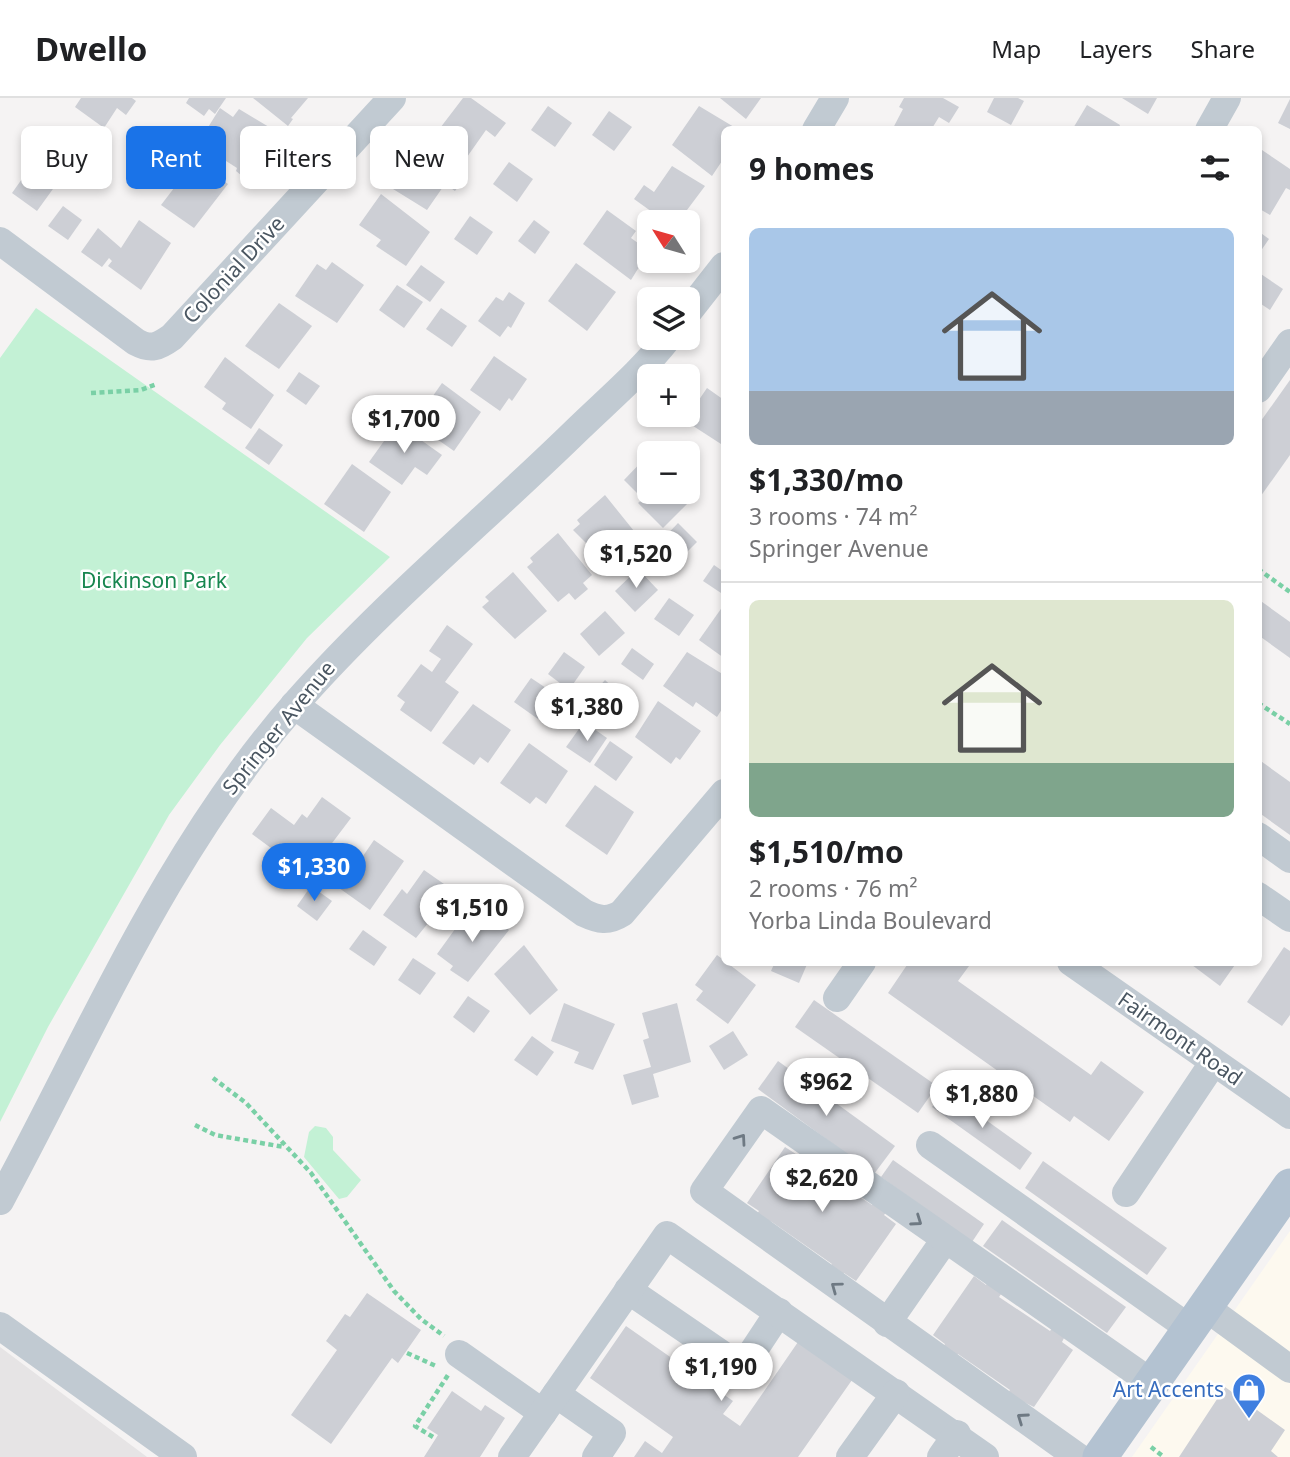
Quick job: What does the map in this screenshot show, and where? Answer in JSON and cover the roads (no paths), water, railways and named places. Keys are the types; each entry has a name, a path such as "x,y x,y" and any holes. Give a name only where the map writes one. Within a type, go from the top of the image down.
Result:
{"main road":[{"path":"1100,1457 1290,1186"}],"street":[{"name":"Colonial Drive","path":"0,241 136,342 147,348 159,347 172,337 392,98"},
{"path":"818,126 835,98"},
{"path":"1211,126 1227,98"},
{"path":"700,297 721,270"},
{"path":"1262,383 1290,343"},
{"name":"Springer Avenue","path":"0,1201 119,969 189,845 294,705 340,653 556,450 656,350"},
{"path":"294,705 583,913 598,920 612,919 622,913 721,797"},
{"path":"1262,839 1290,859"},
{"path":"1262,899 1290,918"},
{"path":"837,998 859,966"},
{"name":"Fairmont Road","path":"1077,966 1290,1115"},
{"path":"1126,1193 1213,1063"},
{"path":"1078,1457 704,1191 761,1110 944,1241 1152,1383"},
{"path":"930,1145 1197,1318 1290,1369"},
{"path":"512,1457 667,1234 896,1393 949,1446 985,1457"},
{"path":"887,1323 944,1241"},
{"path":"628,1290 742,1368 779,1312"},
{"path":"0,1326 183,1457"},
{"path":"456,1361 612,1433 596,1457"},
{"path":"850,1457 896,1393"}],"place":[{"name":"Art Accents","path":"1249,1420"}],"park label":[{"name":"Dickinson Park","path":"154,581"}]}
